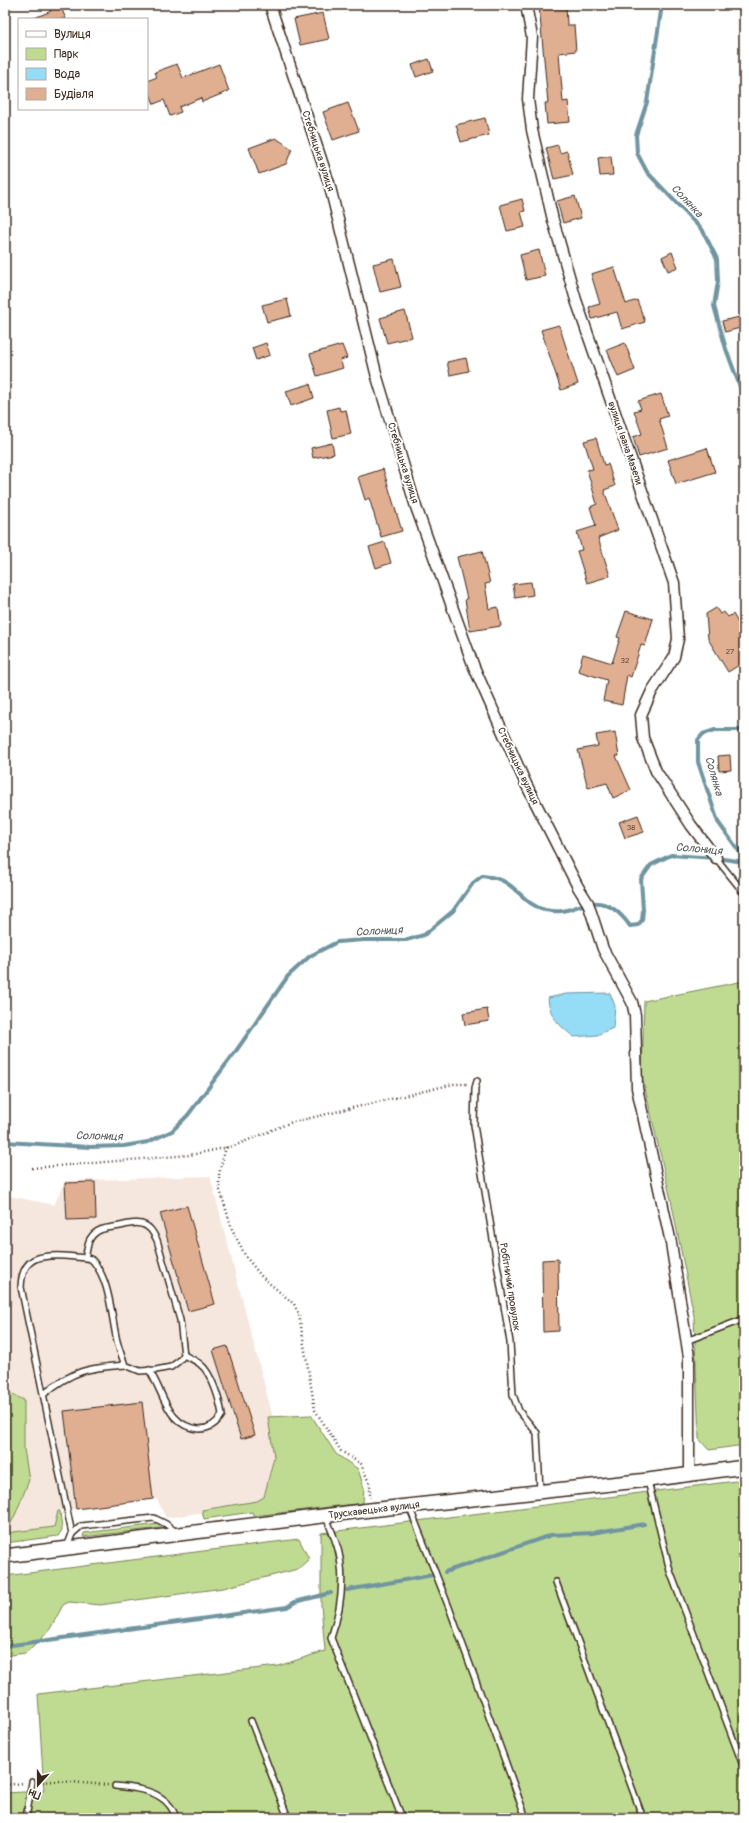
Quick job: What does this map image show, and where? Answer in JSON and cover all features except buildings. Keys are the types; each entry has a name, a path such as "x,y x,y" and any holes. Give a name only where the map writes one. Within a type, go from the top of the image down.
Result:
{"street":[{"name":"Стебницька вулиця","path":"270,5 329,183 377,377 416,507 477,674 524,782 578,887 588,903 603,949 632,1002 635,1015 637,1088 672,1243 689,1357 689,1473"},
{"name":"вулиця Івана Мазепи","path":"526,5 532,37 528,99 532,130 554,220 576,300 674,584 678,639 674,657 652,691 641,715 643,738 656,771 691,825 716,858"},
{"name":"Трускавецька вулиця","path":"5,1556 408,1505 540,1490 648,1480 689,1473 744,1467"}],"lane":[{"path":"716,858 744,893"},
{"name":"Робітничий провулок","path":"477,1081 475,1088 474,1126 510,1342 513,1395 519,1411 537,1434 540,1490"},
{"path":"44,1394 61,1380 76,1373 98,1367 125,1365 140,1371 171,1367 184,1355 180,1320 156,1240 150,1229 140,1224 130,1222 121,1226 106,1227 97,1231 90,1240 85,1258"},
{"path":"72,1534 21,1287 25,1268 30,1262 41,1256 85,1258 91,1259 98,1266 103,1277 118,1342 125,1365"},
{"path":"686,1341 744,1319"},
{"path":"149,1370 171,1414 183,1424 205,1429 217,1423 222,1415 220,1402 210,1378 201,1365 184,1355"},
{"path":"648,1480 670,1571 744,1768"},
{"path":"408,1505 452,1618 526,1818"},
{"path":"325,1516 338,1549 342,1594 339,1614 331,1638 402,1818"},
{"path":"67,1548 72,1534 81,1526 154,1518 166,1524 178,1534"},
{"path":"556,1582 643,1818"},
{"path":"251,1721 288,1818"},
{"path":"26,1818 32,1782"},
{"path":"115,1786 137,1788 158,1796 173,1808 176,1818"}],"path":[{"path":"32,1168 190,1155 234,1146 289,1123 454,1084 466,1084 475,1088"},
{"path":"226,1147 220,1174 219,1187 232,1229 246,1257 262,1277 294,1304 297,1310 315,1410 341,1451 361,1464 370,1485 370,1510"},
{"path":"5,1785 58,1781 115,1786"}],"shaded area":[{"path":"210,1176 294,1498 166,1518 157,1499 58,1511 54,1527 5,1533 5,1195 54,1205 65,1181"}],"green space":[{"path":"744,981 744,1445 709,1450 699,1439 694,1316 671,1200 642,1076 644,1001"},
{"path":"5,1391 24,1400 24,1449 29,1480 10,1525 5,1527"},
{"path":"311,1415 336,1454 358,1469 364,1488 363,1503 253,1516 252,1512 204,1519 202,1510 257,1501 264,1497 274,1457 268,1417"},
{"path":"744,1480 744,1818 5,1818 5,1793 44,1791 38,1694 278,1666 325,1651 321,1605 321,1533"},
{"path":"58,1511 60,1511 62,1530 58,1536 5,1543 5,1533 54,1527"},
{"path":"159,1524 162,1527 83,1537 84,1533"},
{"path":"299,1539 309,1559 298,1569 223,1588 100,1605 69,1602 63,1605 50,1629 25,1653 5,1656 5,1576"}],"water":[{"path":"610,993 615,1006 613,1028 597,1035 574,1037 564,1029 553,1016 548,998 566,994"}],"waterway":[{"name":"Солянка","path":"662,5 647,102 636,135 637,153 647,172 703,231 717,259 718,281 714,306 726,349 742,392 744,411"},
{"name":"Солянка","path":"744,458 741,478 744,491"},
{"name":"Солянка","path":"744,730 715,730 703,734 698,740 698,762 718,822 744,858"},
{"name":"Солониця","path":"5,1142 90,1147 124,1146 148,1142 172,1131 188,1115 236,1051 288,976 310,956 337,942 364,940 406,940 424,935 453,911 473,883 482,876 502,880 534,906 545,910 563,911 594,903 606,905 622,916 630,926 638,925 642,920 643,910 641,879 651,865 671,855 716,858 744,862"},
{"path":"445,1572 551,1535 592,1533 644,1524"},
{"path":"347,1590 433,1575"},
{"path":"5,1646 287,1607 295,1602 331,1593"}]}
